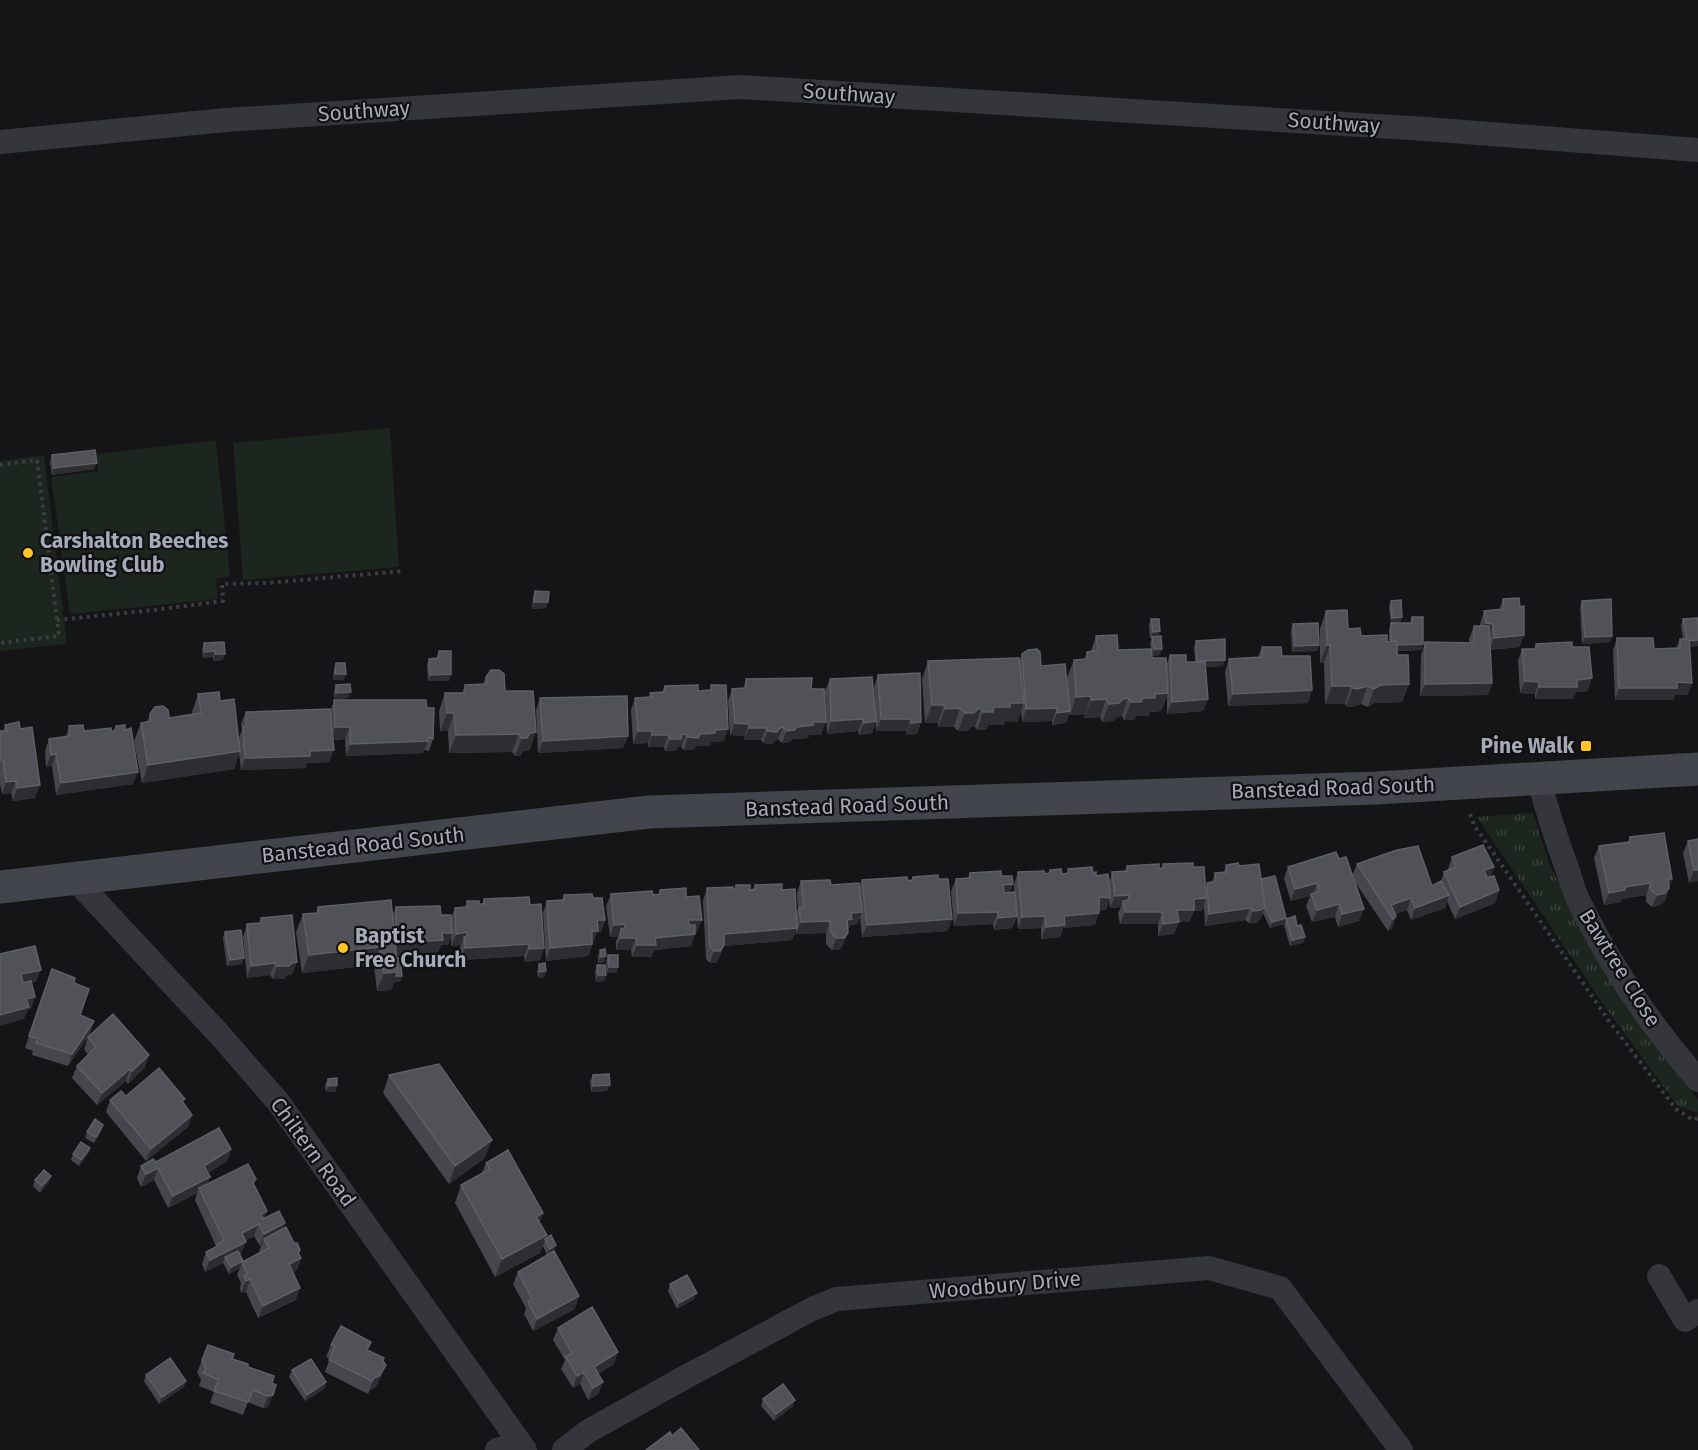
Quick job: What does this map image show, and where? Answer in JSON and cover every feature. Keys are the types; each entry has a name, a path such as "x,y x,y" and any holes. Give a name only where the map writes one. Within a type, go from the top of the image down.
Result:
{"street":[{"name":"Southway","path":"0,142 226,120 741,87 1426,129 1698,150"},
{"name":"Banstead Road South","path":"0,887 649,812 1365,788 1698,769"},
{"name":"Bawtree Close","path":"1538,777 1557,844 1579,903 1609,958 1640,1005 1698,1080"},
{"name":"Chiltern Road","path":"73,878 211,1025 279,1102 523,1447"},
{"name":"Woodbury Drive","path":"564,1450 587,1432 659,1392 812,1309 837,1299 1209,1268 1280,1288 1401,1450"},
{"path":"1659,1276 1685,1320 1698,1311"},
{"path":"497,1450 523,1447"}],"path":[{"path":"0,465 37,460 59,636 0,643"},
{"path":"57,620 223,600 222,584 267,583 403,571"},
{"path":"1456,783 1474,825 1609,1021 1676,1109 1693,1120 1698,1118"}],"green space":[{"path":"390,428 399,567 243,580 233,443"},
{"path":"216,440 230,576 216,579 218,599 70,614 51,477 98,471 97,454"},
{"name":"Carshalton Beeches Bowling Club","path":"44,455 67,644 0,651 0,461"},
{"path":"1533,813 1550,866 1568,900 1657,1043 1698,1100 1698,1112 1678,1106 1603,1004 1477,817"}],"building":[{"path":"95,450 97,463 54,468 52,455"},
{"path":"535,591 549,592 548,602 534,602"},
{"path":"1519,598 1520,607 1524,606 1524,635 1494,638 1493,624 1486,623 1484,611 1504,609 1503,599"},
{"path":"1611,599 1612,636 1585,637 1582,601"},
{"path":"1401,600 1402,617 1392,618 1391,601"},
{"path":"1347,610 1348,629 1360,628 1361,636 1387,635 1387,642 1397,641 1397,655 1408,655 1409,684 1381,685 1374,689 1368,686 1357,689 1351,686 1332,686 1326,611"},
{"path":"1412,617 1423,617 1423,644 1397,645 1397,641 1391,641 1391,623 1412,623"},
{"path":"1698,618 1698,640 1689,641 1683,619"},
{"path":"1151,619 1159,619 1160,631 1153,632"},
{"path":"1318,623 1319,645 1295,646 1293,624"},
{"path":"1474,626 1489,626 1492,683 1425,684 1425,642 1474,643"},
{"path":"1117,635 1118,650 1151,649 1152,658 1166,658 1168,693 1155,694 1155,698 1143,698 1141,702 1131,702 1128,698 1119,703 1109,704 1106,699 1091,700 1091,696 1076,697 1074,660 1088,659 1087,652 1098,650 1096,636"},
{"path":"1161,636 1162,649 1154,649 1152,637"},
{"path":"1617,638 1653,638 1654,649 1680,648 1680,639 1689,639 1692,683 1677,682 1677,688 1619,688"},
{"path":"1225,639 1225,660 1197,661 1196,641"},
{"path":"224,642 225,654 215,654 215,651 205,652 204,643"},
{"path":"1572,642 1572,647 1589,647 1592,678 1577,680 1577,687 1539,687 1539,682 1525,681 1522,649 1536,649 1536,644"},
{"path":"1262,647 1281,647 1282,656 1310,656 1312,690 1233,694 1229,659 1262,657"},
{"path":"1037,649 1040,652 1041,666 1065,664 1070,711 1057,713 1057,708 1026,709 1022,654 1028,650"},
{"path":"439,651 451,651 451,674 430,675 429,659 438,658"},
{"path":"1170,655 1186,655 1186,662 1205,662 1208,699 1172,702"},
{"path":"1019,658 1024,703 1010,703 1010,707 994,707 993,712 983,712 978,709 974,713 965,713 960,708 945,709 944,705 932,705 928,661"},
{"path":"336,663 345,663 346,674 335,674"},
{"path":"491,670 499,670 504,674 505,691 533,691 536,732 530,733 527,738 522,738 519,734 456,735 454,713 447,713 445,693 465,693 465,685 487,684 486,677"},
{"path":"920,673 921,722 911,723 911,719 881,719 878,675"},
{"path":"872,677 876,721 864,723 863,719 831,721 830,679"},
{"path":"812,678 811,689 824,689 826,722 813,722 813,725 786,731 783,727 777,732 768,731 766,728 749,728 749,724 735,723 732,689 746,688 746,679"},
{"path":"350,684 351,692 336,693 336,685"},
{"path":"698,685 698,691 712,690 711,685 726,685 728,729 700,734 698,738 688,737 686,734 682,735 681,739 670,739 668,735 652,735 652,731 638,731 635,698 652,697 650,693 664,692 665,686"},
{"path":"219,692 220,701 234,699 240,751 148,765 141,723 151,721 150,714 155,707 163,706 168,710 169,718 201,713 198,694"},
{"path":"627,696 628,736 543,741 540,698"},
{"path":"334,700 426,700 427,708 434,708 433,739 350,744 350,727 335,727"},
{"path":"330,709 334,750 310,751 310,756 245,758 243,727 246,726 246,712"},
{"path":"19,722 20,729 32,727 40,785 17,788 16,781 6,782 3,760 0,760 0,731 7,731 5,725"},
{"path":"83,725 84,731 111,728 111,731 115,731 116,726 125,725 125,730 131,728 138,772 61,783 56,754 51,755 49,739 70,736 69,726"},
{"path":"1664,833 1672,879 1668,879 1669,888 1665,893 1657,895 1650,889 1650,883 1625,887 1625,890 1609,893 1599,846 1630,842 1630,837"},
{"path":"1698,839 1698,870 1694,870 1688,841"},
{"path":"1483,845 1494,867 1484,870 1487,878 1494,876 1499,890 1460,907 1444,872 1456,867 1452,857"},
{"path":"1418,846 1432,886 1441,881 1449,895 1415,908 1411,898 1391,905 1396,916 1393,919 1357,864 1397,850"},
{"path":"1336,852 1339,859 1346,857 1364,909 1342,914 1339,904 1317,910 1311,894 1320,891 1317,883 1295,889 1288,867"},
{"path":"1193,863 1193,867 1204,867 1206,898 1194,899 1194,910 1177,910 1179,922 1163,924 1162,912 1125,912 1123,901 1129,900 1129,895 1115,896 1112,872 1127,871 1127,866 1159,864 1159,869 1163,868 1163,864"},
{"path":"1238,863 1239,866 1259,864 1265,907 1253,911 1250,908 1209,914 1207,883 1216,881 1215,873 1227,872 1226,865"},
{"path":"1092,867 1096,876 1108,874 1110,898 1099,897 1099,913 1064,916 1065,925 1046,927 1045,916 1022,917 1018,872 1044,871 1045,874 1050,873 1050,870 1061,869 1062,874 1069,873 1068,869"},
{"path":"1001,871 1001,876 1012,876 1013,884 1003,885 1004,893 1015,892 1017,916 998,918 998,912 958,913 956,879 970,878 970,873"},
{"path":"938,875 938,879 948,879 952,919 867,925 862,880 907,877 908,881 913,880 913,877"},
{"path":"1275,876 1286,918 1272,922 1265,907 1261,879"},
{"path":"830,880 831,885 859,883 862,912 851,913 852,919 847,920 848,933 844,938 836,938 831,932 830,921 801,922 799,908 804,907 801,881"},
{"path":"782,884 782,890 795,889 797,928 724,934 724,945 720,951 714,951 710,947 707,888 733,887 733,890 736,889 736,885 750,885 750,890 755,889 755,885"},
{"path":"686,888 686,897 699,896 702,920 688,920 689,925 695,925 695,934 655,938 656,945 637,945 636,938 620,938 621,929 625,928 625,924 614,925 611,894 652,891 653,895 660,894 660,890"},
{"path":"592,894 593,898 602,898 605,920 597,920 598,931 592,931 592,944 550,948 547,901 564,900 564,895"},
{"path":"529,897 530,905 541,904 544,948 529,949 529,944 465,948 464,937 468,936 467,932 456,934 455,908 468,907 467,901 479,901 479,904 484,904 484,899"},
{"path":"391,900 398,972 384,973 380,947 309,955 303,914 318,913 318,907"},
{"path":"440,906 441,915 451,915 452,933 442,933 443,940 397,943 396,907"},
{"path":"292,915 297,962 289,966 277,966 275,963 251,966 247,924 261,923 261,918"},
{"path":"1295,916 1297,926 1301,925 1305,937 1292,940 1286,919"},
{"path":"241,930 244,958 230,960 225,932"},
{"path":"35,946 41,970 21,974 23,983 31,981 35,997 26,999 29,1007 0,1015 0,954"},
{"path":"605,949 606,956 601,957 600,950"},
{"path":"608,955 618,955 618,967 609,967"},
{"path":"396,958 400,958 402,976 396,976 398,972"},
{"path":"545,963 546,971 540,972 539,964"},
{"path":"597,965 605,965 606,975 598,975"},
{"path":"52,969 75,978 74,983 89,989 80,1015 94,1021 72,1054 36,1043 38,1039 29,1036"},
{"path":"113,1014 149,1055 102,1093 77,1066 96,1047 88,1037"},
{"path":"439,1064 492,1140 455,1166 389,1075"},
{"path":"159,1068 185,1099 182,1101 192,1115 151,1149 110,1100 121,1091 126,1096"},
{"path":"609,1074 610,1085 593,1086 593,1075"},
{"path":"337,1078 337,1085 328,1086 328,1079"},
{"path":"95,1119 103,1125 96,1137 87,1132"},
{"path":"219,1128 231,1149 204,1166 210,1177 173,1196 158,1168 146,1174 141,1166 153,1159 156,1162"},
{"path":"81,1142 90,1148 81,1160 73,1154"},
{"path":"508,1150 543,1213 536,1217 547,1235 502,1259 461,1185 490,1169 486,1163"},
{"path":"248,1164 256,1179 253,1183 267,1211 261,1214 263,1219 279,1211 285,1223 264,1234 259,1224 242,1233 246,1242 210,1260 206,1252 224,1240 199,1188"},
{"path":"44,1170 51,1176 42,1186 35,1180"},
{"path":"286,1227 300,1250 298,1253 301,1258 289,1264 300,1288 263,1306 250,1279 246,1281 244,1276 247,1274 242,1262 269,1248 264,1239"},
{"path":"551,1235 556,1245 550,1249 545,1239"},
{"path":"238,1251 243,1261 231,1267 225,1257"},
{"path":"554,1251 579,1296 537,1319 528,1302 532,1299 518,1272"},
{"path":"687,1275 697,1293 679,1303 670,1284"},
{"path":"592,1307 618,1352 594,1367 603,1382 593,1388 584,1372 577,1376 566,1357 572,1353 558,1328"},
{"path":"341,1326 371,1342 367,1350 384,1358 386,1365 379,1376 372,1381 329,1360 335,1346 331,1345"},
{"path":"208,1345 234,1354 232,1359 248,1364 248,1367 274,1376 272,1383 276,1385 273,1395 268,1396 253,1390 248,1402 214,1391 219,1380 203,1373 206,1369 202,1360"},
{"path":"170,1358 186,1381 162,1397 146,1375"},
{"path":"311,1359 326,1382 307,1395 292,1370"},
{"path":"783,1384 795,1400 776,1414 763,1399"},
{"path":"681,1428 699,1450 646,1450 670,1432 672,1436"}],"place":[{"name":"Carshalton Beeches Bowling Club","path":"28,553"},
{"name":"Pine Walk","path":"1586,746"},
{"name":"Baptist Free Church","path":"343,948"}]}
